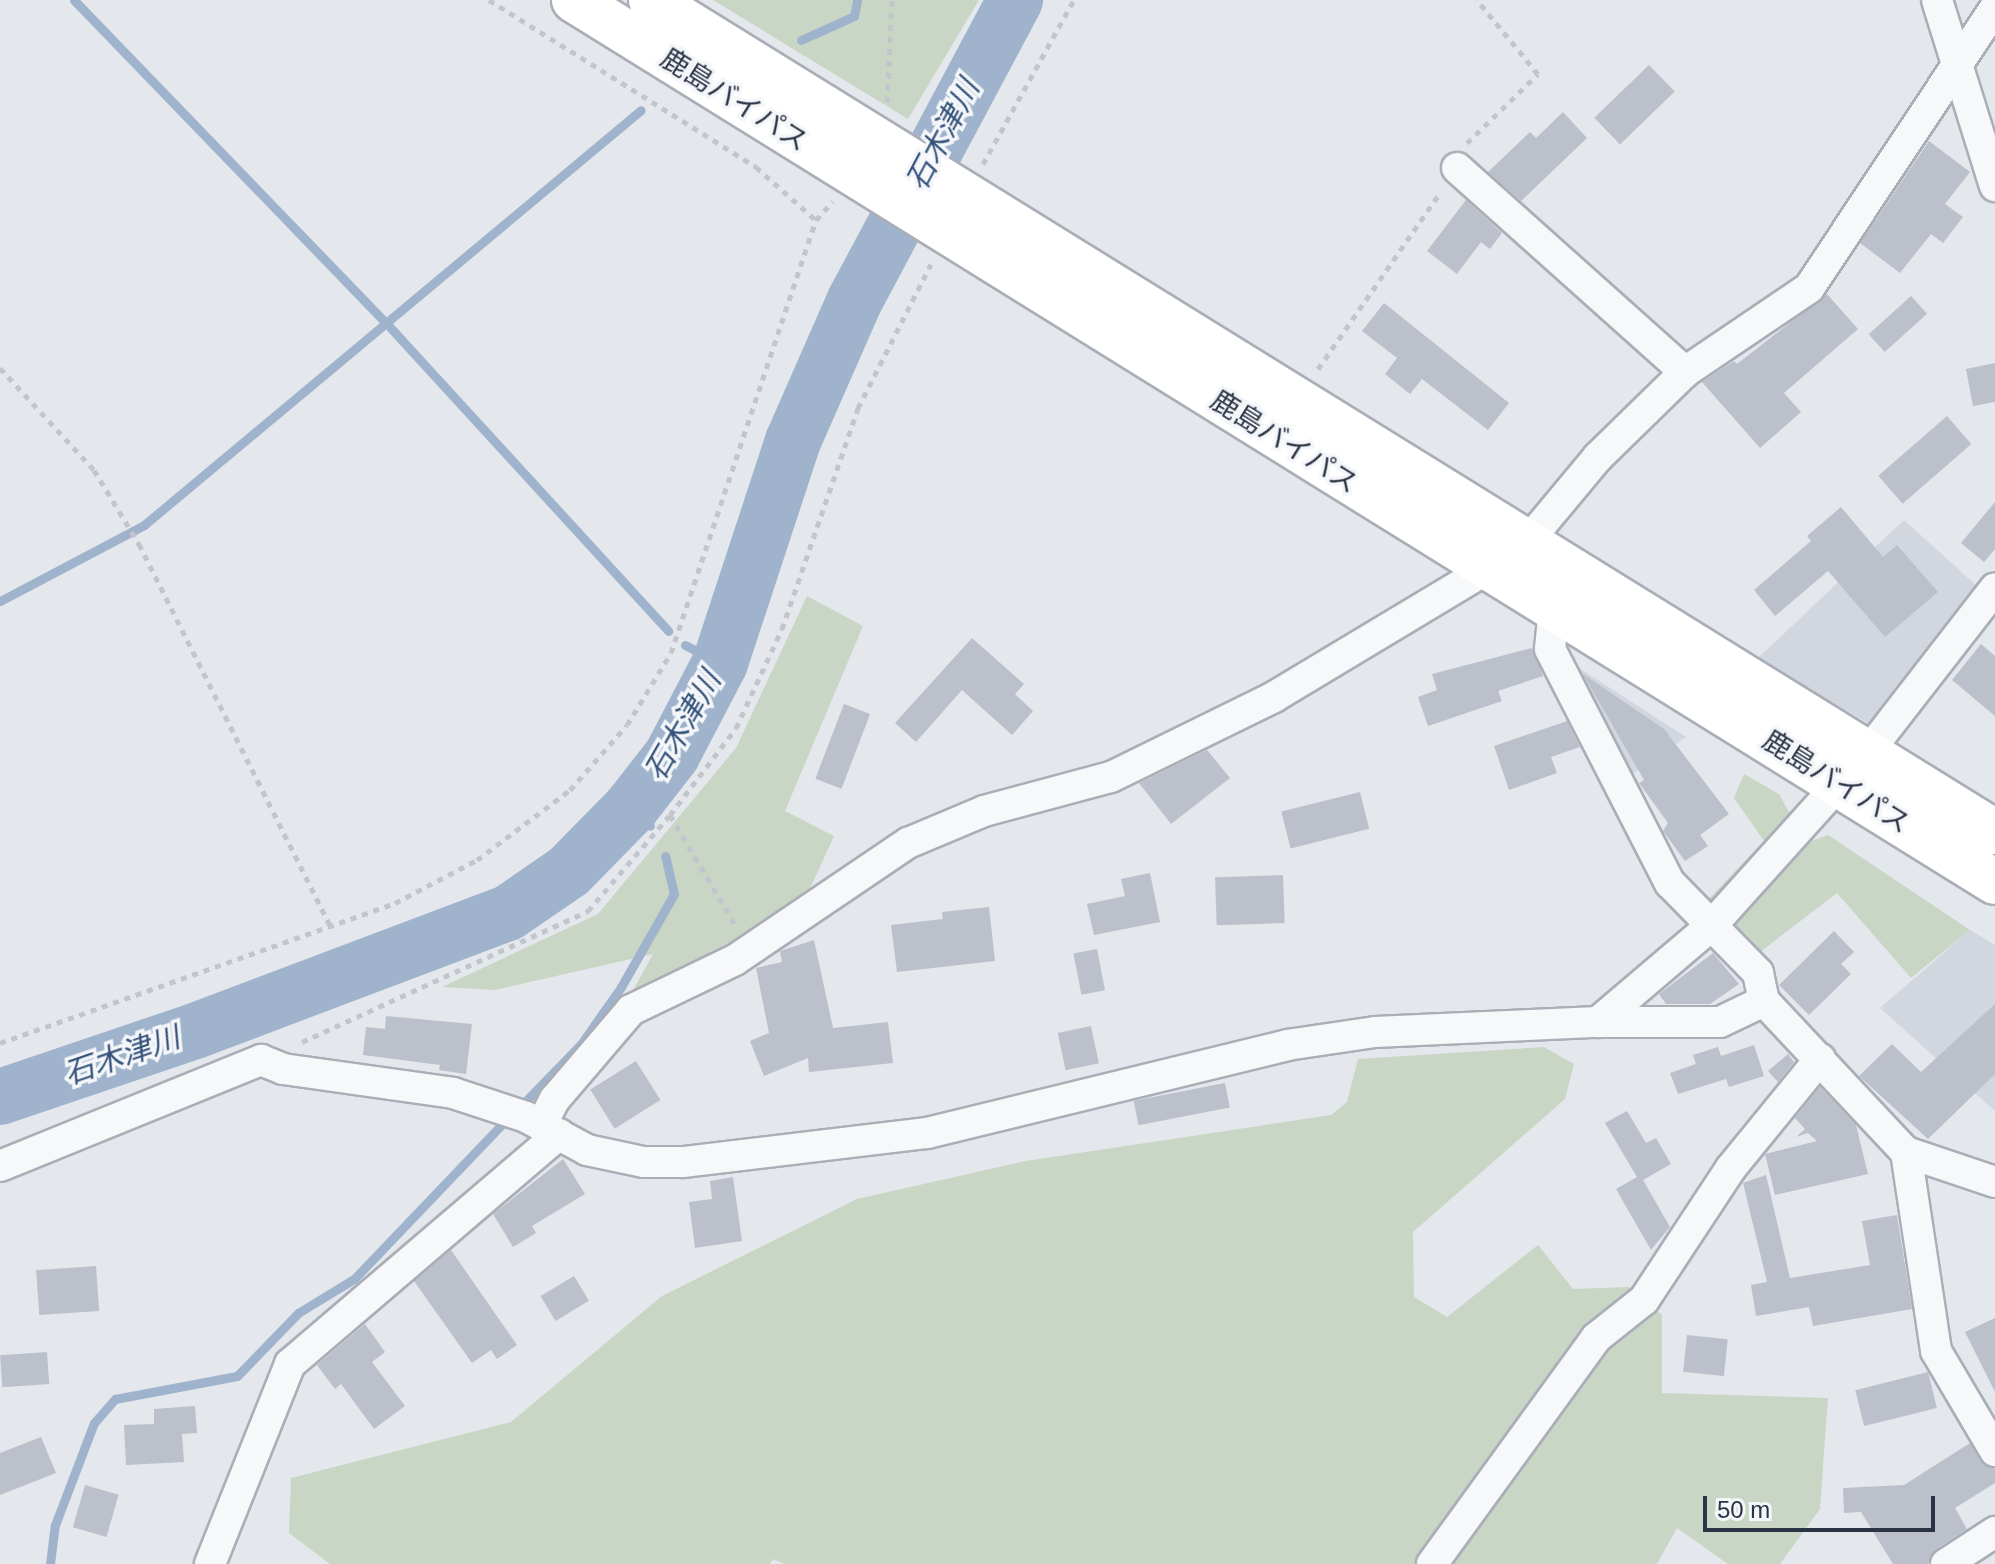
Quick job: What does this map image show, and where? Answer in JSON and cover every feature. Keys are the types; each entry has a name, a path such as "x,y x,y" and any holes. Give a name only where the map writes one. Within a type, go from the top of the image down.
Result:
{"highway":[{"name":"鹿島バイパス","path":"574,0 847,171 957,215 1295,398 1995,832"},
{"name":"鹿島バイパス","path":"651,0 868,134 957,215 1489,568 1995,882"}],"street":[{"path":"1937,0 1995,186"},
{"path":"1528,541 1598,457 1685,372 1809,288 1995,8"},
{"path":"1457,168 1685,372"},
{"path":"210,1564 290,1364 543,1125 555,1099 631,1010 735,960 908,843 984,811 1111,777 1274,697 1489,568"},
{"path":"1598,1022 1712,925 1868,752 1995,588"},
{"path":"1554,608 1550,649 1670,883 1758,973 1764,1001 1906,1152 1995,1182"},
{"path":"0,1166 261,1060 283,1069 453,1093 498,1105 543,1125 587,1150 643,1162 683,1162 927,1133 1287,1045 1375,1032 1598,1022 1720,1022 1764,1001"},
{"path":"1432,1564 1596,1338 1644,1300 1731,1168 1820,1059"},
{"path":"1906,1152 1936,1351 1995,1451"},
{"path":"1946,1564 1995,1532"}],"path":[{"path":"489,0 756,167 816,220"},
{"path":"868,134 888,101 895,12 892,0"},
{"path":"261,1060 588,911 670,815 742,714 782,629 858,408 957,215 1074,0"},
{"path":"1295,398 1338,345 1457,168 1465,145 1538,74 1477,0"},
{"path":"0,1043 395,903 477,860 570,790 627,725 671,653 816,220 829,210 847,171"},
{"path":"0,368 94,470 139,544 330,926"},
{"path":"670,815 740,934 735,960"}],"shaded area":[{"path":"1904,520 1978,587 1870,724 1757,659"},
{"path":"1565,659 1686,737 1624,780"},
{"path":"1970,930 1995,945 1995,1111 1880,1008"}],"green space":[{"path":"713,0 979,0 908,119"},
{"path":"807,596 863,626 785,811 834,836 804,902 621,1012 653,954 495,990 442,987 598,914 736,748"},
{"path":"1744,774 1779,794 1806,843 1828,835 1970,930 1911,978 1837,893 1755,956 1703,905 1764,841 1734,798"},
{"path":"1544,1047 1574,1064 1565,1099 1413,1232 1414,1297 1447,1317 1538,1245 1573,1289 1629,1287 1662,1315 1662,1393 1828,1398 1820,1509 1780,1564 1728,1564 1677,1528 1657,1564 785,1564 773,1559 770,1564 330,1564 289,1533 291,1478 511,1422 662,1296 857,1199 1026,1161 1331,1115 1347,1102 1358,1059"}],"building":[{"path":"1649,65 1675,92 1620,144 1594,118"},
{"path":"1563,112 1587,138 1521,201 1488,172 1530,132 1536,138"},
{"path":"1929,141 1970,172 1945,204 1963,217 1943,243 1931,234 1900,273 1860,243"},
{"path":"1466,200 1502,233 1490,249 1481,242 1457,274 1427,251"},
{"path":"1827,294 1858,329 1784,393 1801,412 1760,448 1702,382 1734,361 1737,364"},
{"path":"1911,296 1927,314 1885,352 1869,334"},
{"path":"1384,303 1509,403 1488,430 1422,379 1410,394 1385,374 1397,358 1362,331"},
{"path":"1995,363 1995,402 1973,406 1966,369"},
{"path":"1947,416 1971,444 1903,504 1878,476"},
{"path":"1995,502 1995,549 1984,562 1961,543"},
{"path":"1841,507 1883,557 1897,545 1938,592 1885,637 1828,571 1775,616 1754,590 1811,541 1807,536"},
{"path":"972,638 1024,684 1015,694 1033,711 1012,735 962,690 916,742 895,723"},
{"path":"1981,644 1995,656 1995,716 1952,680"},
{"path":"1532,648 1543,676 1498,691 1502,701 1428,726 1418,697 1437,690 1432,674"},
{"path":"1583,674 1664,729 1729,814 1700,835 1708,846 1685,861 1663,831 1668,823 1639,783 1644,780"},
{"path":"844,704 870,714 841,789 815,779"},
{"path":"1567,721 1580,747 1551,757 1557,773 1509,790 1494,746"},
{"path":"1207,750 1230,778 1171,824 1139,783"},
{"path":"1360,792 1369,829 1291,848 1281,812"},
{"path":"1150,873 1160,922 1094,935 1087,904 1125,896 1121,879"},
{"path":"1283,875 1285,923 1217,925 1215,877"},
{"path":"989,907 995,961 897,972 891,925 943,919 942,912"},
{"path":"1834,931 1854,952 1841,964 1851,974 1809,1015 1779,985"},
{"path":"814,940 833,1028 888,1022 893,1063 809,1072 808,1058 764,1076 750,1041 769,1033 756,968 782,962 780,951"},
{"path":"1097,949 1105,990 1081,995 1073,954"},
{"path":"1713,953 1739,984 1710,1004 1666,1004 1659,994"},
{"path":"1995,1004 1995,1074 1928,1139 1859,1076 1892,1044 1921,1072"},
{"path":"386,1016 472,1024 466,1074 439,1070 440,1065 363,1055 366,1027 385,1029"},
{"path":"1091,1026 1099,1063 1066,1070 1058,1033"},
{"path":"1754,1045 1764,1076 1729,1087 1726,1079 1678,1094 1670,1073 1696,1064 1693,1055 1718,1047 1721,1056"},
{"path":"1788,1054 1794,1062 1778,1082 1768,1071"},
{"path":"636,1061 660,1100 615,1129 590,1090"},
{"path":"1225,1083 1230,1108 1138,1125 1134,1101"},
{"path":"1820,1087 1856,1125 1868,1174 1775,1195 1765,1154 1817,1141 1808,1133 1796,1137 1805,1129 1795,1118"},
{"path":"1627,1111 1646,1143 1656,1138 1671,1164 1643,1180 1670,1227 1651,1250 1616,1189 1637,1177 1605,1123"},
{"path":"563,1159 585,1194 532,1226 536,1233 513,1247 493,1214"},
{"path":"1766,1175 1790,1278 1870,1265 1862,1221 1897,1215 1912,1309 1813,1326 1809,1307 1756,1316 1751,1285 1767,1282 1743,1183"},
{"path":"733,1177 742,1241 695,1248 689,1202 712,1199 710,1181"},
{"path":"451,1250 517,1345 497,1359 491,1350 472,1363 414,1281"},
{"path":"96,1266 99,1311 39,1315 36,1270"},
{"path":"574,1276 589,1301 556,1321 541,1296"},
{"path":"1995,1318 1995,1392 1965,1332"},
{"path":"365,1324 385,1352 372,1362 405,1406 374,1429 341,1384 335,1389 317,1365"},
{"path":"1687,1335 1728,1339 1724,1376 1683,1372"},
{"path":"47,1352 49,1384 2,1387 0,1355"},
{"path":"1928,1372 1937,1408 1864,1426 1855,1390"},
{"path":"195,1406 197,1433 182,1434 184,1462 126,1465 124,1425 154,1424 154,1409"},
{"path":"41,1437 56,1473 0,1495 0,1453"},
{"path":"1970,1443 1980,1461 1995,1469 1995,1483 1955,1508 1967,1529 1936,1549 1928,1564 1893,1564 1861,1512 1844,1513 1843,1488 1904,1485"},
{"path":"85,1485 119,1495 107,1537 73,1527"}],"waterway":[{"path":"74,0 388,325 668,631"},
{"path":"801,40 854,16 857,0"},
{"name":"石木津川","path":"0,1097 195,1031 508,913 569,871 630,809 672,755 720,663 793,441 855,300 1015,0"},
{"path":"0,601 144,525 641,110"},
{"path":"685,645 720,663"},
{"path":"630,809 650,826"},
{"path":"519,1108 581,1044 621,987 674,894 665,856"},
{"path":"50,1564 55,1525 94,1423 115,1399 237,1376 298,1313 354,1279 508,1118"}]}
